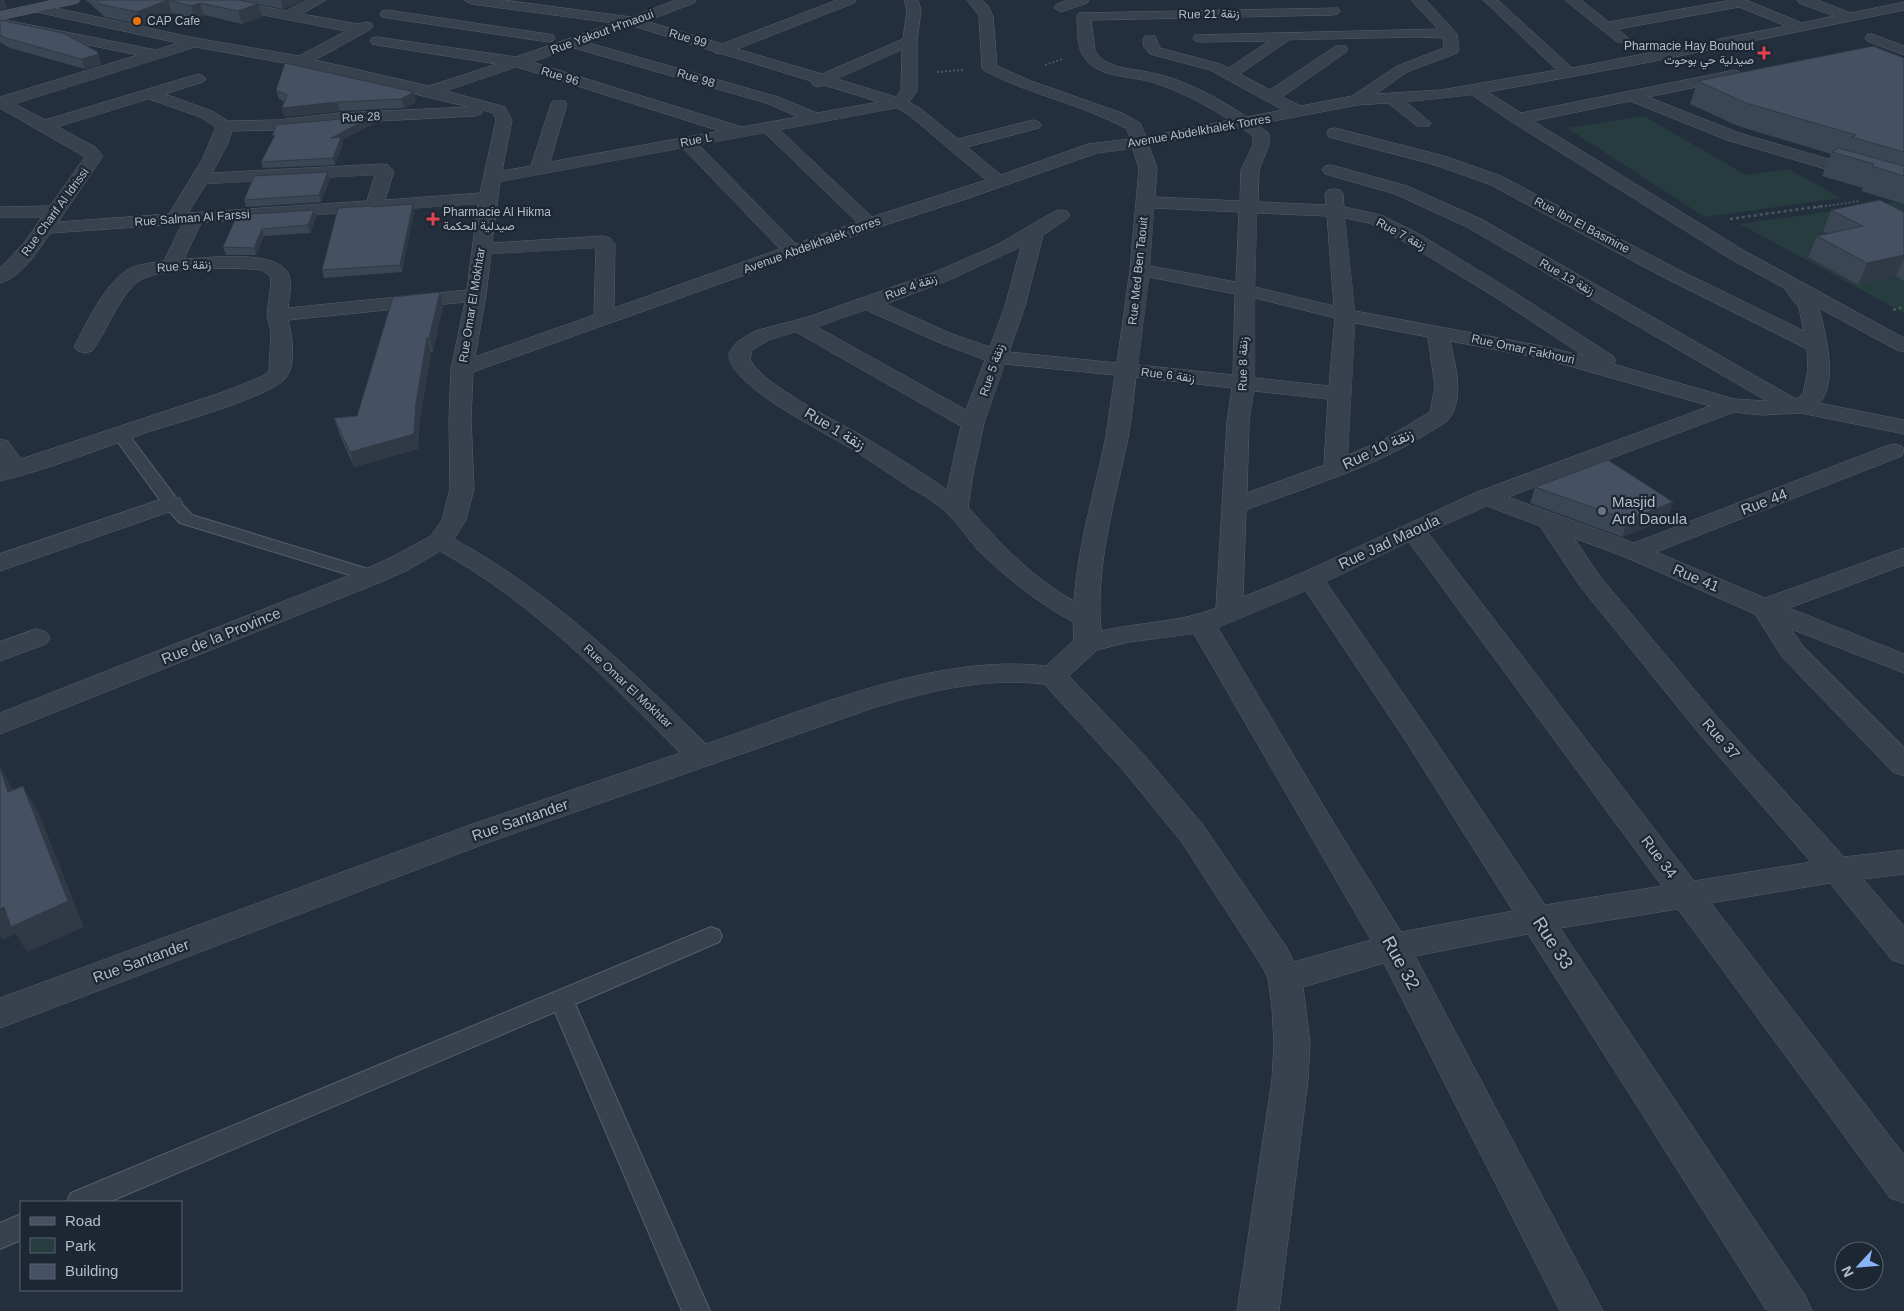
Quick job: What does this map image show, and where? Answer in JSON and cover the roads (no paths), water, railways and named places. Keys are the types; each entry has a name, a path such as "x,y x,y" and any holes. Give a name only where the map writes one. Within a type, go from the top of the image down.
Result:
{"main road":[{"path":"0,16 73,0"}],"street":[{"path":"210,0 360,29"},
{"path":"287,16 319,0"},
{"name":"Rue 99","path":"471,0 632,21 899,103 915,112 998,181"},
{"path":"646,0 684,2"},
{"path":"706,56 849,0"},
{"path":"899,103 908,95 910,41 914,10 910,0"},
{"name":"Rue Med Ben Taouit","path":"974,0 983,9 986,16 990,68 1020,83 1116,115 1134,126 1148,168 1140,270 1127,370 1117,436 1103,495 1089,569 1086,618 1088,643"},
{"path":"1061,8 1082,0"},
{"name":"Rue 21 زنقة","path":"1246,123 1162,80 1112,69 1097,63 1087,52 1084,16 1338,13 1286,0"},
{"path":"1357,100 1402,69 1452,50 1450,34 1418,0"},
{"path":"1804,0 1850,17"},
{"path":"1857,0 1884,10"},
{"path":"1491,1 1512,1"},
{"path":"1491,1 1569,73"},
{"path":"1578,1 1645,59"},
{"name":"Rue Yakout H'maoui","path":"430,91 574,43 684,2"},
{"path":"1607,27 1737,2 1801,27"},
{"path":"1657,3 1682,14"},
{"path":"301,61 404,5"},
{"name":"Avenue Abdelkhalek Torres","path":"462,369 869,224 1094,148 1141,143 1357,100 1441,95 1475,90 1645,59 1904,6"},
{"path":"37,8 195,42 301,61 430,91 499,110"},
{"path":"387,14 548,38"},
{"path":"1371,21 1418,33"},
{"path":"0,23 156,54"},
{"path":"1200,38 1418,33 1450,34"},
{"path":"1229,75 1286,36"},
{"path":"1872,38 1904,50"},
{"path":"1150,39 1151,47 1155,51 1205,64 1299,112"},
{"name":"Rue 96","path":"377,41 516,62 739,131"},
{"path":"772,100 825,79 910,41"},
{"path":"0,102 195,42"},
{"name":"Rue 98","path":"574,43 681,69 772,100 815,118"},
{"path":"1272,97 1341,49"},
{"path":"628,97 656,86 681,69"},
{"path":"1518,119 1751,72"},
{"path":"44,126 198,79"},
{"path":"1475,90 1518,119 1736,254 1904,346"},
{"path":"150,94 206,114 221,122 224,126 223,135 200,179 175,219"},
{"path":"1634,96 1673,114 1738,138 1904,187"},
{"path":"1390,97 1423,124"},
{"name":"Rue Charif Al Idrissi","path":"0,102 89,151 94,156 45,228 21,258 0,277"},
{"name":"Rue L","path":"491,188 539,169 899,103"},
{"path":"539,169 558,104"},
{"path":"1317,108 1331,122 1335,132 1329,151 1346,316 1339,394 1336,468"},
{"name":"Rue 28","path":"224,126 278,125 340,118 499,110"},
{"name":"Rue Omar El Mokhtar","path":"499,110 504,120 491,188 476,295 462,369 460,419 462,489 454,520 440,542 483,565 537,604 603,662 702,757"},
{"name":"Rue 8 زنقة","path":"1216,620 1233,506 1238,422 1244,384 1245,290 1250,170 1261,145 1261,134 1246,123"},
{"path":"954,145 1033,125"},
{"path":"767,126 869,224"},
{"name":"Rue Ibn El Basmine","path":"1335,132 1438,160 1507,186 1672,274 1817,346"},
{"path":"687,142 792,252"},
{"path":"200,179 382,169 385,171 374,206"},
{"name":"Rue 13 زنقة","path":"1331,170 1401,190 1474,223 1797,406"},
{"name":"Rue Salman Al Farssi","path":"45,228 374,206 491,188"},
{"name":"Rue 7 زنقة","path":"1144,202 1336,211 1375,219 1412,238 1502,293 1623,373"},
{"path":"0,212 55,211"},
{"name":"Rue 4 زنقة","path":"752,340 867,303 1009,248 1034,234 1061,215"},
{"path":"172,265 194,218"},
{"name":"Rue 5 زنقة","path":"956,508 961,474 973,423 1015,306 1034,234"},
{"path":"482,249 603,242 606,244 604,319"},
{"name":"Rue 5 زنقة","path":"85,347 101,316 129,278 146,270 172,265 249,263 266,265 278,274 281,283 278,315 281,332 281,365 279,373 271,381 231,397 120,434"},
{"name":"Rue Omar Fakhouri","path":"1140,270 1245,290 1346,316 1547,353 1732,405 1761,408 1797,406 1904,427"},
{"path":"1791,284 1809,307 1817,346 1819,370 1813,397 1797,406"},
{"path":"278,315 368,297 476,295"},
{"name":"Rue 6 زنقة","path":"867,303 945,338 997,358 1127,370 1339,394"},
{"path":"800,326 973,423"},
{"name":"Rue 10 زنقة","path":"1233,506 1336,468 1392,443 1440,416 1444,409 1446,397 1443,356 1438,333"},
{"name":"Rue 1 زنقة","path":"752,340 739,353 740,362 758,382 900,469 956,508"},
{"name":"Rue Jad Maoula","path":"1052,676 1088,643 1129,633 1216,620 1311,579 1486,497 1732,405"},
{"path":"0,446 8,471 120,434"},
{"name":"Rue 44","path":"1634,552 1894,451"},
{"name":"Rue 41","path":"1486,497 1634,552 1764,608 1904,664"},
{"path":"0,563 171,503"},
{"path":"956,508 985,542 1018,574 1058,602 1086,618"},
{"name":"Rue 37","path":"1549,520 1590,580 1702,718 1837,870 1904,950"},
{"name":"Rue 34","path":"1413,530 1904,1185"},
{"name":"Rue de la Province","path":"0,724 372,576 440,542"},
{"path":"1904,556 1764,608 1794,652 1904,765"},
{"name":"Rue 33","path":"1311,579 1414,731 1791,1311"},
{"name":"Rue 32","path":"1216,620 1316,820 1393,947 1582,1311"},
{"path":"0,652 36,638"},
{"name":"Rue Santander","path":"0,1013 481,833 908,687 988,674 1030,672 1052,676"},
{"path":"1052,676 1134,763 1192,833 1260,933 1285,978 1292,1043 1290,1080 1258,1311"},
{"path":"1285,978 1393,947 1537,919 1837,870 1904,862"}],"lane":[{"path":"120,434 171,503 186,519 372,576"},
{"path":"82,1201 711,936"},
{"path":"561,999 696,1311"},
{"path":"0,1236 20,1227"}],"place":[{"name":"CAP Cafe","path":"137,21"},
{"name":"Pharmacie Hay Bouhout صيدلية حي بوحوت","path":"1764,53"},
{"name":"Pharmacie Al Hikma صيدلية الحكمة","path":"433,219"},
{"name":"Masjid Ard Daoula","path":"1602,511"}]}
